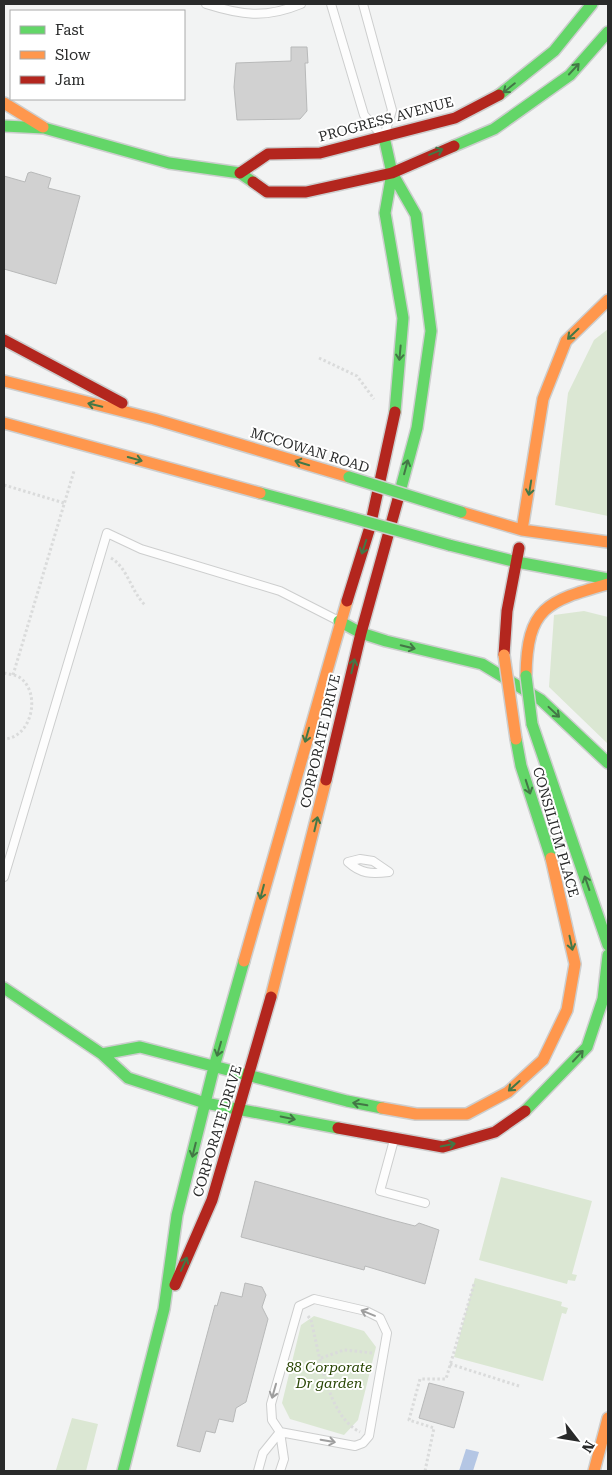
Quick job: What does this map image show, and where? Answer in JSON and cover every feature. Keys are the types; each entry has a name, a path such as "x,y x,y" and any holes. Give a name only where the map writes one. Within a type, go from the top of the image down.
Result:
{"main road":[{"name":"PROGRESS AVENUE","path":"240,173 268,154 320,153 384,138 455,118 501,94 554,51 592,4"},
{"path":"4,126 44,128 169,163 240,173 267,192 306,192 392,173 494,128 570,75 608,32"},
{"path":"4,103 44,128"},
{"name":"CORPORATE DRIVE","path":"164,1309 212,1200 250,1075 309,854 361,633 417,428 431,332 416,215 392,173 384,138"},
{"name":"CORPORATE DRIVE","path":"123,1471 164,1309 177,1215 214,1067 339,621 370,527 395,416 403,318 385,213 392,173"},
{"name":"CONSILIUM PLACE","path":"102,1054 140,1047 347,1101 416,1114 467,1114 508,1092 543,1060 567,1010 575,964 555,871 521,766 504,655 507,611 517,562 543,399 566,341 608,300"},
{"path":"4,340 154,419"},
{"name":"MCCOWAN ROAD","path":"4,381 154,419 522,530 608,542"},
{"path":"4,423 449,545 517,562 608,579"},
{"name":"CONSILIUM PLACE","path":"608,584 552,603 535,622 526,647 526,676 532,724 608,946"},
{"path":"339,621 361,633 386,641 482,664 541,700 608,762"},
{"path":"275,845 309,854"},
{"path":"4,988 102,1054 128,1078 206,1103 240,1108 394,1140 442,1147 495,1132 530,1108 587,1046 604,999 608,955"},
{"path":"594,1471 608,1418"}],"lane":[{"path":"206,4 222,6 238,14 272,12 301,4"},
{"path":"331,4 364,116 384,138"},
{"path":"363,4 392,110 384,138"},
{"path":"4,877 100,551 107,533 141,549 280,591 339,621"},
{"path":"394,1140 380,1190 425,1203"},
{"path":"280,1432 355,1446 363,1443 369,1436 388,1333 380,1318 366,1311 314,1299 299,1306 271,1404 272,1420 280,1432 284,1460 280,1471"},
{"path":"258,1471 263,1453 280,1432"}],"path":[{"path":"319,358 357,376 374,399"},
{"path":"13,676 74,471"},
{"path":"4,485 64,503"},
{"path":"100,551 119,563 136,597 146,606"},
{"path":"4,673 19,677 28,688 33,709 26,728 11,739 4,739"},
{"path":"425,1471 434,1428 409,1420 420,1379 446,1379 474,1284"},
{"path":"299,1306 311,1320 331,1399 351,1428 369,1436"},
{"path":"321,1358 344,1350 383,1355"},
{"path":"450,1364 519,1386"}],"green space":[{"path":"608,329 608,516 555,505 568,393 594,340"},
{"path":"584,611 608,617 608,744 549,687 554,615"},
{"path":"501,1177 592,1201 572,1274 577,1275 575,1281 568,1280 567,1284 479,1260"},
{"path":"475,1278 562,1302 561,1306 568,1308 566,1314 562,1313 543,1381 454,1357"},
{"name":"88 Corporate Dr garden","path":"314,1316 364,1331 376,1347 358,1420 344,1435 290,1419 282,1403 301,1325"},
{"path":"72,1418 98,1424 86,1471 53,1471 56,1470"}],"water":[{"path":"466,1449 479,1452 473,1471 459,1471"}],"building":[{"path":"291,47 307,47 308,63 305,63 307,111 300,119 237,120 234,87 236,63 291,61"},
{"path":"31,172 51,178 48,188 80,196 56,284 4,269 4,176 25,182 28,173"},
{"path":"255,1181 392,1220 415,1226 419,1223 439,1230 425,1284 365,1266 364,1270 241,1237"},
{"path":"245,1283 262,1287 266,1295 262,1307 268,1319 246,1402 236,1408 233,1422 219,1419 215,1433 206,1431 200,1452 177,1446 215,1305 217,1306 221,1292 242,1297"},
{"path":"429,1383 464,1392 454,1428 419,1418"}],"traffic: fast":[{"path":"499,95 554,51 592,4"},
{"path":"454,146 494,129 570,75 608,32"},
{"path":"4,126 44,128 169,163 240,173 253,182"},
{"path":"384,137 392,173 416,215 431,331 417,428 398,499"},
{"path":"392,173 385,213 403,318 395,412"},
{"path":"349,477 461,512"},
{"path":"260,493 342,515"},
{"path":"342,515 449,545"},
{"path":"449,545 517,562 608,579"},
{"path":"339,621 361,633 386,641 482,664 541,700 608,763"},
{"path":"526,676 532,724"},
{"path":"532,724 608,945"},
{"path":"516,739 521,766 551,858"},
{"path":"525,1111 587,1047 603,999 608,955"},
{"path":"123,1471 164,1309 177,1215 214,1067 244,961"},
{"path":"4,988 102,1054 128,1078 205,1103 338,1128"},
{"path":"102,1054 140,1047 347,1101 382,1108"}],"traffic: slow":[{"path":"4,103 43,127"},
{"path":"522,530 543,399 566,341 608,300"},
{"path":"4,381 154,419 349,477"},
{"path":"4,423 260,493"},
{"path":"461,512 522,530 608,542"},
{"path":"526,676 527,653 531,635 536,621 545,610 556,602 570,596 608,584"},
{"path":"244,961 347,601"},
{"path":"504,655 516,739"},
{"path":"271,997 326,780"},
{"path":"382,1108 416,1114 467,1114 508,1092 543,1060 567,1010 575,964 551,858"},
{"path":"594,1471 608,1418"}],"traffic: jam":[{"path":"240,173 268,154 320,153 455,118 499,95"},
{"path":"253,182 267,192 306,192 392,173 454,146"},
{"path":"4,340 122,403"},
{"path":"347,601 370,527 395,412"},
{"path":"326,780 361,633 398,499"},
{"path":"504,655 507,611 519,548"},
{"path":"175,1285 212,1200 271,997"},
{"path":"338,1128 443,1147 495,1132 525,1111"}]}
